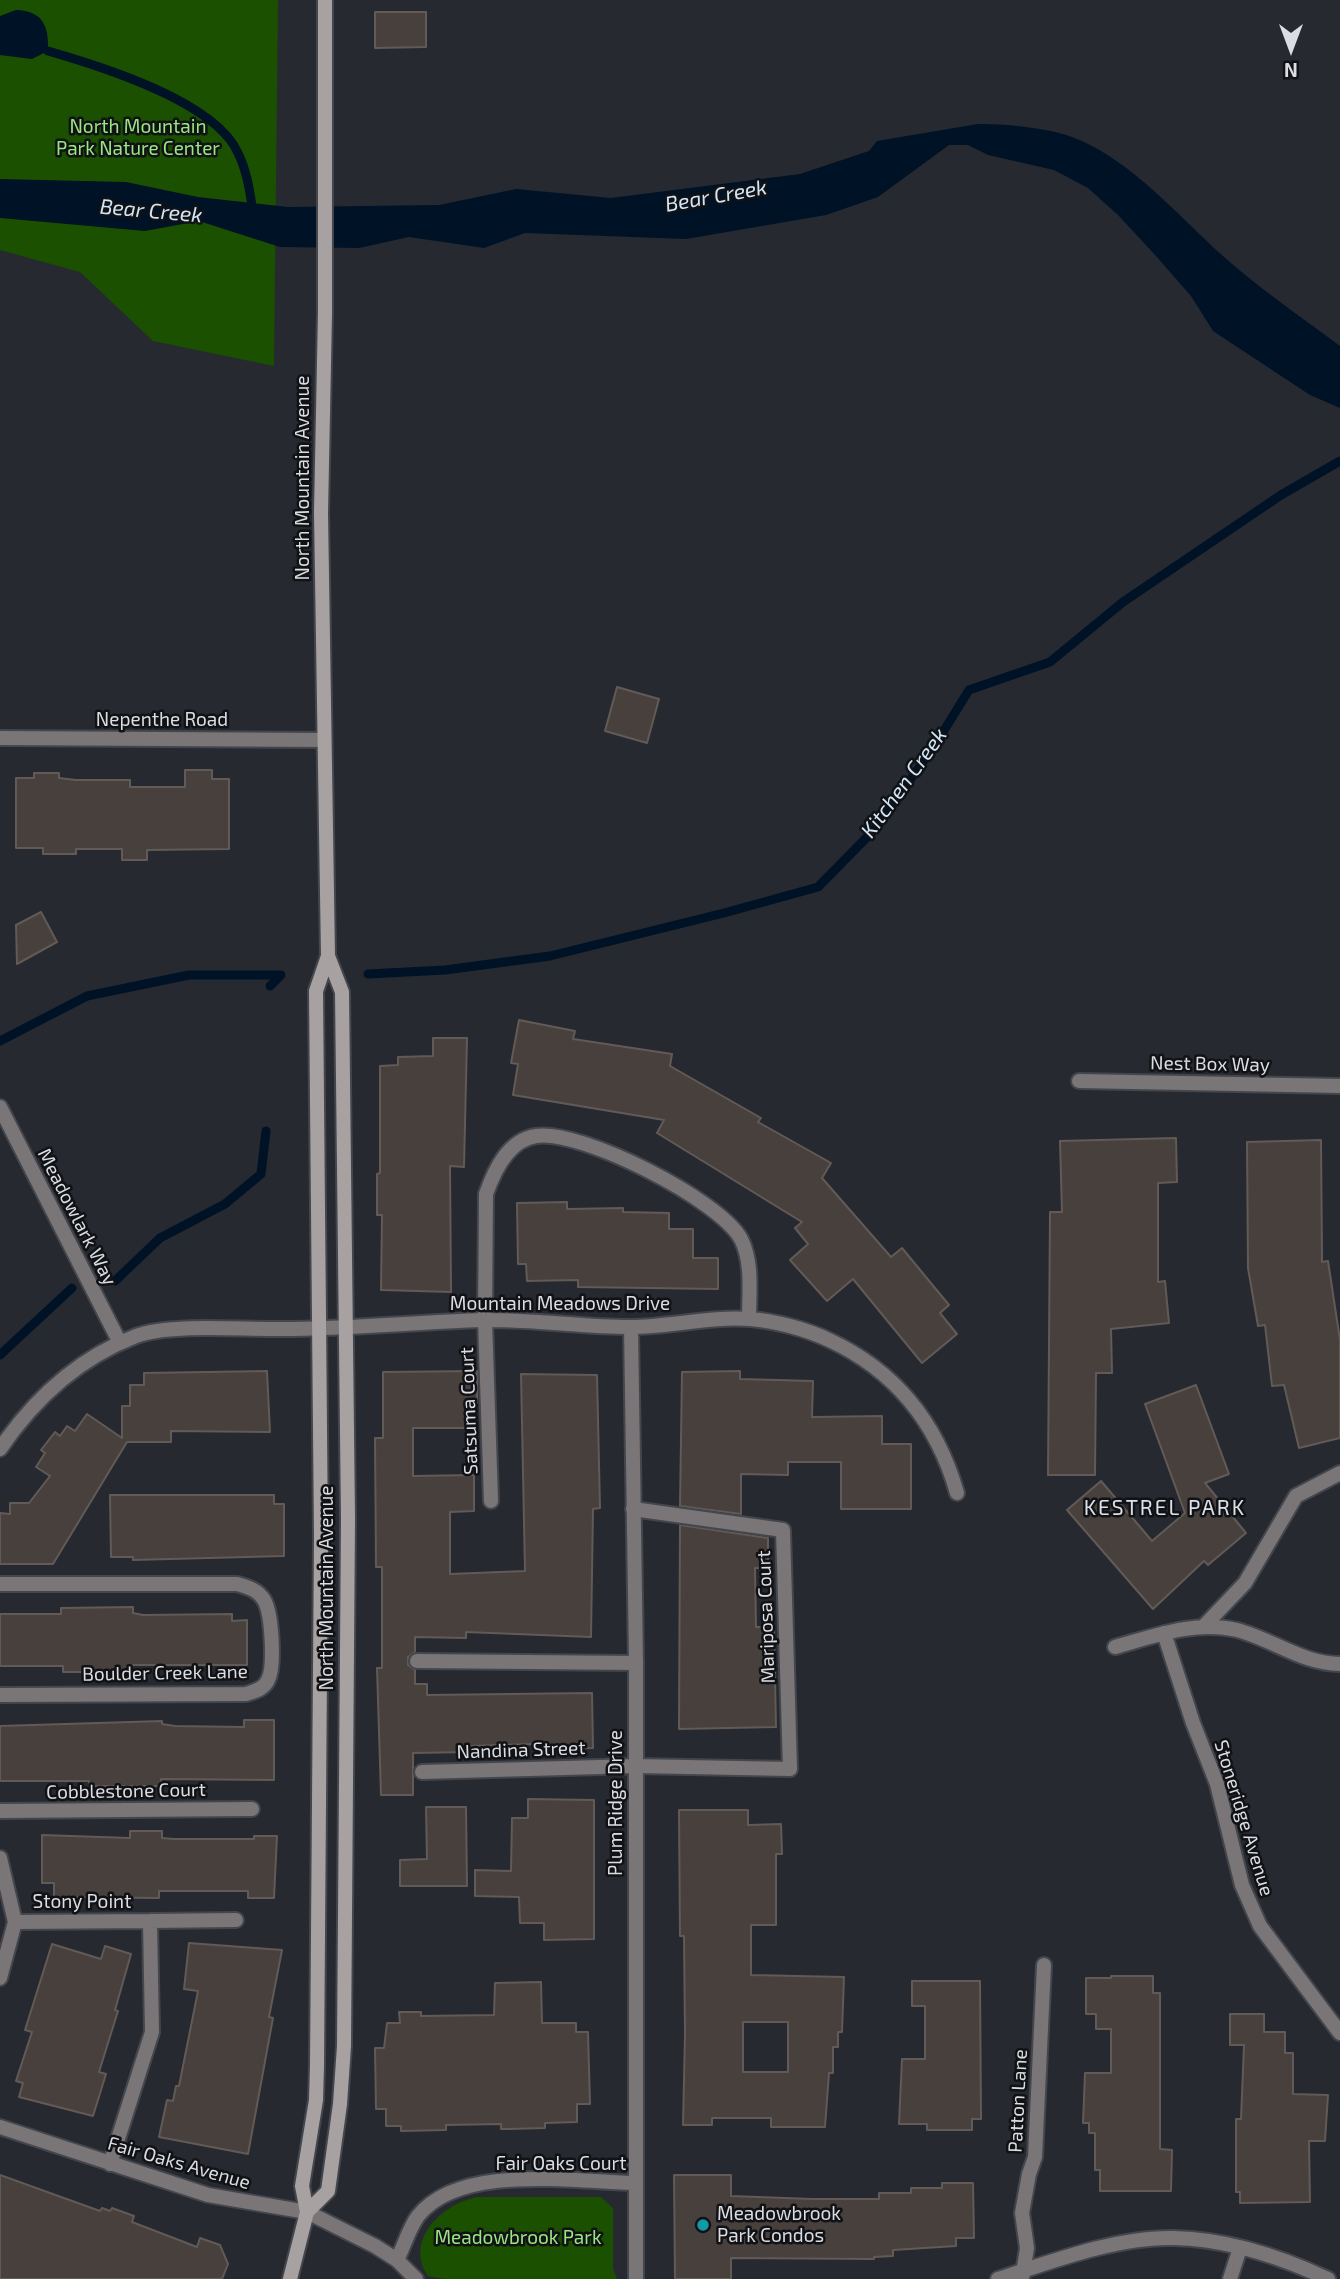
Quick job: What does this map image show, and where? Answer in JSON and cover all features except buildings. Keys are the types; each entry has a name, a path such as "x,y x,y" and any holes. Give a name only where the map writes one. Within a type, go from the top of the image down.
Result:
{"street":[{"name":"North Mountain Avenue","path":"290,2279 307,2212 302,2186 316,2100 319,2010 316,991 328,956 321,513 325,312 325,0"},
{"name":"Nepenthe Road","path":"0,738 324,740"},
{"name":"North Mountain Avenue","path":"307,2212 328,2190 343,2076 348,1532 342,992 328,956"},
{"name":"Nest Box Way","path":"1079,1081 1340,1086"},
{"name":"Meadowlark Way","path":"0,1107 120,1343"},
{"name":"Satsuma Court","path":"491,1501 485,1320 486,1195 493,1175 509,1152 521,1142 536,1136 586,1143 630,1161 712,1208 741,1240 748,1262 749,1319"},
{"name":"Mountain Meadows Drive","path":"0,1449 22,1416 49,1388 120,1343 157,1330 319,1329 485,1320 631,1327 749,1319 828,1339 871,1364 900,1389 923,1418 946,1455 957,1493"},
{"name":"Plum Ridge Drive","path":"631,1327 636,1663 636,2279"},
{"path":"1204,1626 1245,1583 1297,1496 1340,1473"},
{"name":"Mariposa Court","path":"634,1509 783,1530 790,1769"},
{"name":"Boulder Creek Lane","path":"0,1584 237,1584 253,1588 264,1599 270,1616 271,1670 268,1682 260,1689 246,1694 0,1695"},
{"path":"1115,1647 1164,1633 1204,1626 1236,1630 1294,1654 1340,1664"},
{"name":"Stoneridge Avenue","path":"1164,1633 1193,1723 1217,1784 1242,1885 1260,1926 1340,2033"},
{"path":"417,1661 636,1663"},
{"name":"Nandina Street","path":"422,1772 636,1766 790,1769"},
{"name":"Cobblestone Court","path":"0,1811 252,1809"},
{"path":"0,1858 15,1922 0,1978"},
{"name":"Stony Point","path":"15,1922 236,1920"},
{"name":"Stony Point","path":"110,2164 152,2032 150,1921"},
{"name":"Patton Lane","path":"1023,2275 1027,2248 1022,2213 1035,2157 1044,1965"},
{"name":"Fair Oaks Avenue","path":"0,2127 208,2195 307,2212 397,2260 416,2279"},
{"name":"Fair Oaks Court","path":"397,2260 418,2217 439,2197 467,2185 502,2181 636,2183"},
{"path":"998,2279 1023,2275 1140,2241 1174,2238 1240,2248 1275,2257 1328,2279"},
{"path":"1230,2279 1240,2248"}],"green space":[{"name":"North Mountain Park Nature Center","path":"0,0 278,0 274,366 153,341 80,272 0,250"},
{"name":"Meadowbrook Park","path":"477,2197 601,2197 613,2208 613,2269 617,2279 445,2279 428,2276 422,2263 421,2249 430,2226 451,2207"}],"water":[{"path":"16,10 33,13 42,22 47,34 48,51 32,59 0,55 0,16"},
{"name":"Bear Creek","path":"978,124 1031,128 1071,137 1100,150 1135,175 1244,274 1340,346 1340,408 1310,395 1213,331 1191,296 1118,215 1088,188 1054,170 988,155 968,145 949,145 878,197 826,215 686,239 525,233 484,248 409,237 359,248 280,247 199,221 145,231 0,218 0,179 126,182 198,197 288,207 439,205 516,189 611,198 800,174 869,151 877,141"}],"waterway":[{"path":"48,51 154,88 206,117 225,134 238,153 250,192 253,215"},
{"name":"Kitchen Creek","path":"368,974 445,970 550,956 818,887 876,828 935,745 969,690 1050,662 1123,602 1281,495 1340,461"},
{"name":"Kitchen Creek","path":"0,1041 87,996 189,975 281,975"},
{"path":"270,986 281,975"},
{"path":"115,1281 160,1238 225,1204 261,1174 266,1131"},
{"path":"0,1355 72,1288"}],"place":[{"name":"Meadowbrook Park Condos","path":"703,2225"}],"district":[{"name":"KESTREL PARK","path":"1165,1508"}]}
